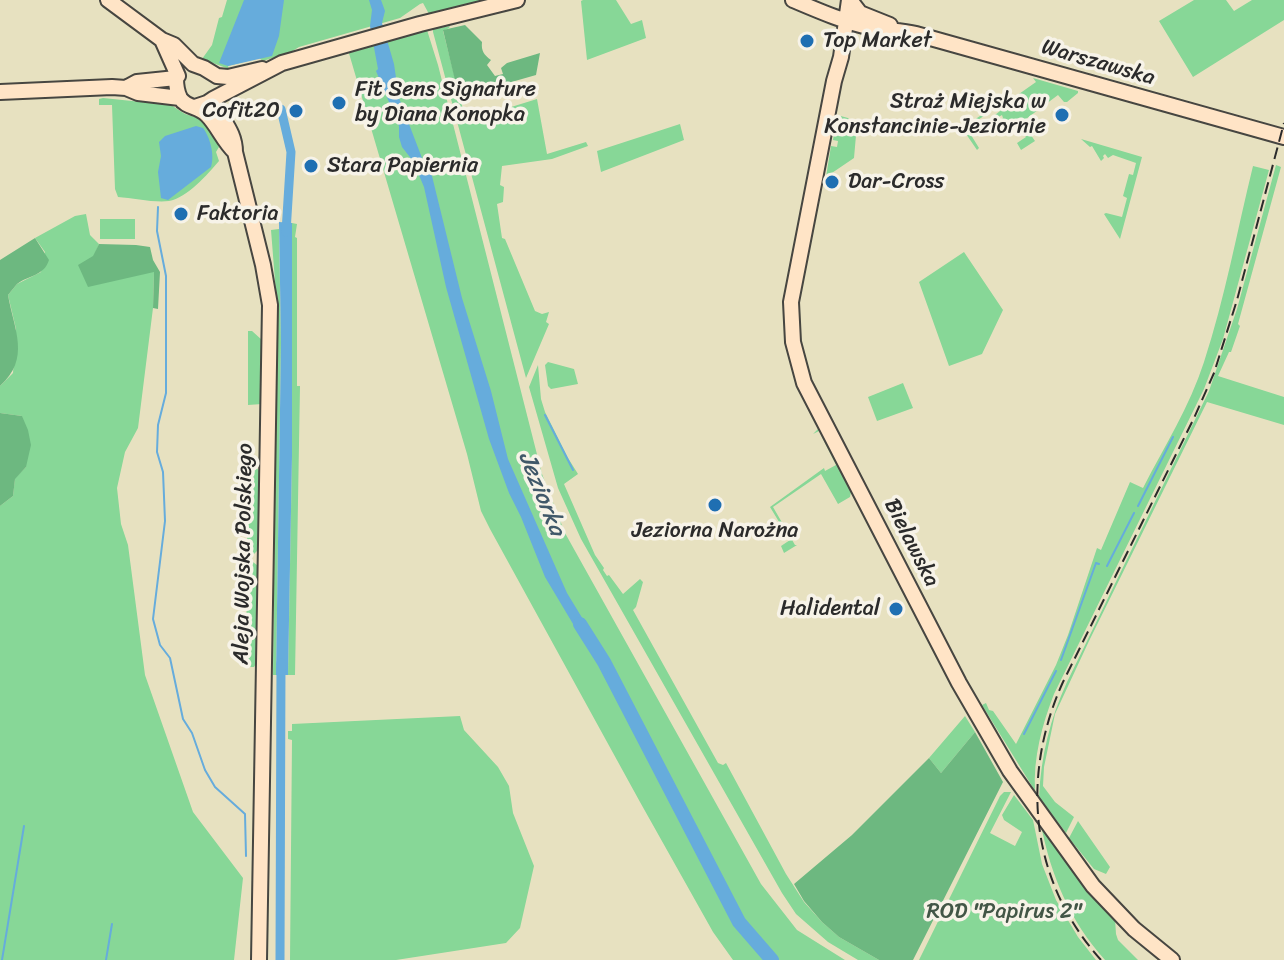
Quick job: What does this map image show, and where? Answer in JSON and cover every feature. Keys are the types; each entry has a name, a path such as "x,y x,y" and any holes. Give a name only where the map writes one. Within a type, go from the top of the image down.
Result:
{"street":[{"path":"108,0 162,40 174,45 190,62 206,70 225,77 267,69"},
{"path":"0,92 126,88 138,93 180,98 195,107 282,63 517,0"},
{"path":"793,0 825,7"},
{"name":"Warszawska","path":"850,0 862,14 901,30 1284,137"},
{"name":"Bielawska","path":"850,0 791,302 793,342 804,383 955,676 1010,771 1093,886 1134,929 1172,960"},
{"name":"Warszawska","path":"825,7 846,21 876,29 901,30"},
{"name":"Bielawska","path":"825,7 834,32 834,81"},
{"path":"162,40 177,77 180,98"},
{"path":"126,88 137,82 206,70"},
{"path":"206,70 216,86 217,97"},
{"name":"Aleja Wojska Polskiego","path":"217,97 216,108 235,140 235,152 270,305 259,960"},
{"name":"Aleja Wojska Polskiego","path":"195,107 209,117 235,152"}],"green space":[{"path":"227,0 483,0 429,14 423,3 400,18 299,47 263,61 259,58 228,66 229,69 202,59 212,45"},
{"path":"583,0 616,0 631,24 642,20 646,38 587,60"},
{"path":"1194,0 1226,0 1234,11 1252,0 1284,0 1284,20 1193,77 1159,21"},
{"path":"465,25 482,42 484,52 491,60 487,65 495,76 503,74 501,68 507,63 540,53 536,75 459,97 443,30"},
{"path":"450,26 443,31 466,121 537,99 547,154 586,142 588,146 552,159 502,166 500,185 504,187 503,202 497,204 502,238 535,311 542,314 549,312 546,322 549,324 526,378 433,32 433,29"},
{"path":"427,30 542,474 565,533 761,884 797,930 845,960 733,960 713,932 640,802 481,511 348,50"},
{"path":"1033,78 1078,93 1067,102 1058,95 1022,122 1035,141 1021,150 1017,143 1026,137 1017,123 1006,131 1000,121 1002,115 997,118 995,115 1000,111 997,107 972,124 974,129 971,135 979,148 977,150 962,128 998,104 1004,96 1009,101 1036,82"},
{"path":"99,99 171,105 201,119 219,147 216,152 219,161 197,185 176,199 157,201 118,197 115,189 112,105 99,105"},
{"path":"837,115 857,124 854,158 826,177 831,146 837,147 838,141 833,140"},
{"path":"680,124 684,140 601,172 597,151"},
{"path":"1081,139 1142,157 1120,239 1104,214 1122,217 1127,198 1123,196 1129,174 1133,175 1136,163 1113,155 1108,158 1105,154 1101,161 1092,146"},
{"path":"1276,165 1281,167 1238,324 1240,326 1218,376 1284,397 1284,425 1207,402 1055,714 1043,786 1055,802 1074,817 1066,833 1039,797 1051,724 1067,682 1209,391 1237,309"},
{"path":"1253,166 1269,170 1223,339 1204,389 1054,694 1039,742 1035,791 982,705 986,703 993,711 1016,744 1056,665 1097,548 1101,550 1130,482 1143,488 1198,378 1218,314"},
{"path":"86,214 90,235 99,244 94,256 154,272 153,308 138,428 125,452 117,488 121,524 128,545 145,675 193,812 243,878 234,960 0,960 0,506 13,496 15,478 26,467 22,416 0,413 0,386 13,373 16,329 8,295 17,284 41,272 45,252 35,238 75,216"},
{"path":"100,219 135,219 135,239 100,239"},
{"path":"292,223 297,224 297,386 300,386 295,675 288,675 292,456"},
{"path":"279,229 281,343 276,675 273,675 277,306 271,230"},
{"path":"35,238 49,260 44,269 17,284 8,295 18,354 15,365 0,386 0,260"},
{"path":"99,244 150,247 160,272 158,309 153,308 154,272 88,287 78,265 93,256"},
{"path":"964,252 1003,310 982,354 949,366 919,282"},
{"path":"248,331 262,340 262,404 248,405"},
{"path":"548,362 574,369 578,384 551,389 545,365"},
{"path":"538,365 545,412 578,474 564,484 603,570 623,594 640,579 643,582 633,610 718,763 726,763 804,902 839,937 879,960 858,960 828,942 796,914 782,893 581,539 558,488 529,387"},
{"path":"903,383 913,408 877,421 868,397"},
{"path":"0,413 22,416 31,445 26,467 15,479 13,496 0,506"},
{"path":"818,429 851,492 850,497 838,504 821,474 773,507 797,545 784,553 781,546 790,540 770,507 824,468 825,471 836,465 819,431 813,434"},
{"path":"248,465 259,471 258,550 254,554 247,551"},
{"path":"253,562 258,566 257,662 254,667 246,667 247,563"},
{"path":"460,716 464,730 498,767 509,786 513,813 534,866 520,928 506,943 396,960 290,960 292,740 288,739 288,731 292,731 292,724"},
{"path":"965,716 975,732 941,773 929,758"},
{"path":"975,732 1003,782 913,960 879,960 839,937 822,922 794,884 852,835 929,758 941,773"},
{"name":"ROD \"Papirus 2\"","path":"1004,792 1011,792 990,833 1015,846 1022,832 1004,820 1002,815 1014,795 1033,820 1042,864 1056,900 1096,960 919,960"},
{"path":"1078,821 1110,867 1106,874 1094,869 1069,838"},
{"path":"1041,825 1115,919 1118,940 1138,960 1105,960 1082,930 1056,880"}],"water":[{"path":"244,0 284,0 279,36 272,56 228,66 219,63"},
{"path":"369,0 381,0 385,11 382,23 394,64 399,98 432,176 462,298 508,459 567,593 592,634 585,644 545,577 489,439 446,287 424,187 413,161 402,147 399,126 376,71"},
{"path":"196,126 203,128 210,141 211,167 168,200 161,198 159,142 165,136"},
{"path":"279,222 292,223 288,675 276,675 281,343"}],"waterway":[{"path":"281,109 291,152 286,232"},
{"path":"158,207 157,231 166,276 166,393 158,425 157,452 163,472 165,521 153,619 160,645 170,658 183,719 192,733 205,770 215,787 245,814 246,856"},
{"path":"545,415 573,470"},
{"path":"1138,506 1173,437"},
{"path":"1107,566 1134,513"},
{"path":"1061,660 1096,563 1099,564"},
{"name":"Jeziorka","path":"580,624 604,662 739,922 772,960"},
{"path":"280,960 281,663"},
{"path":"1024,734 1056,671"},
{"path":"2,960 24,826"},
{"path":"106,960 112,924"}],"railway":[{"path":"1101,960 1077,929 1059,897 1046,862 1039,827 1037,791 1041,754 1049,718 1063,682 1214,373 1237,300 1284,123"}],"place":[{"name":"Top Market","path":"807,41"},
{"name":"Fit Sens Signature by Diana Konopka","path":"339,103"},
{"name":"Cofit20","path":"296,111"},
{"name":"Straż Miejska w Konstancinie-Jeziornie","path":"1062,115"},
{"name":"Stara Papiernia","path":"311,166"},
{"name":"Dar-Cross","path":"832,182"},
{"name":"Faktoria","path":"181,214"},
{"name":"Jeziorna Narożna","path":"715,505"},
{"name":"Halidental","path":"896,609"}]}
